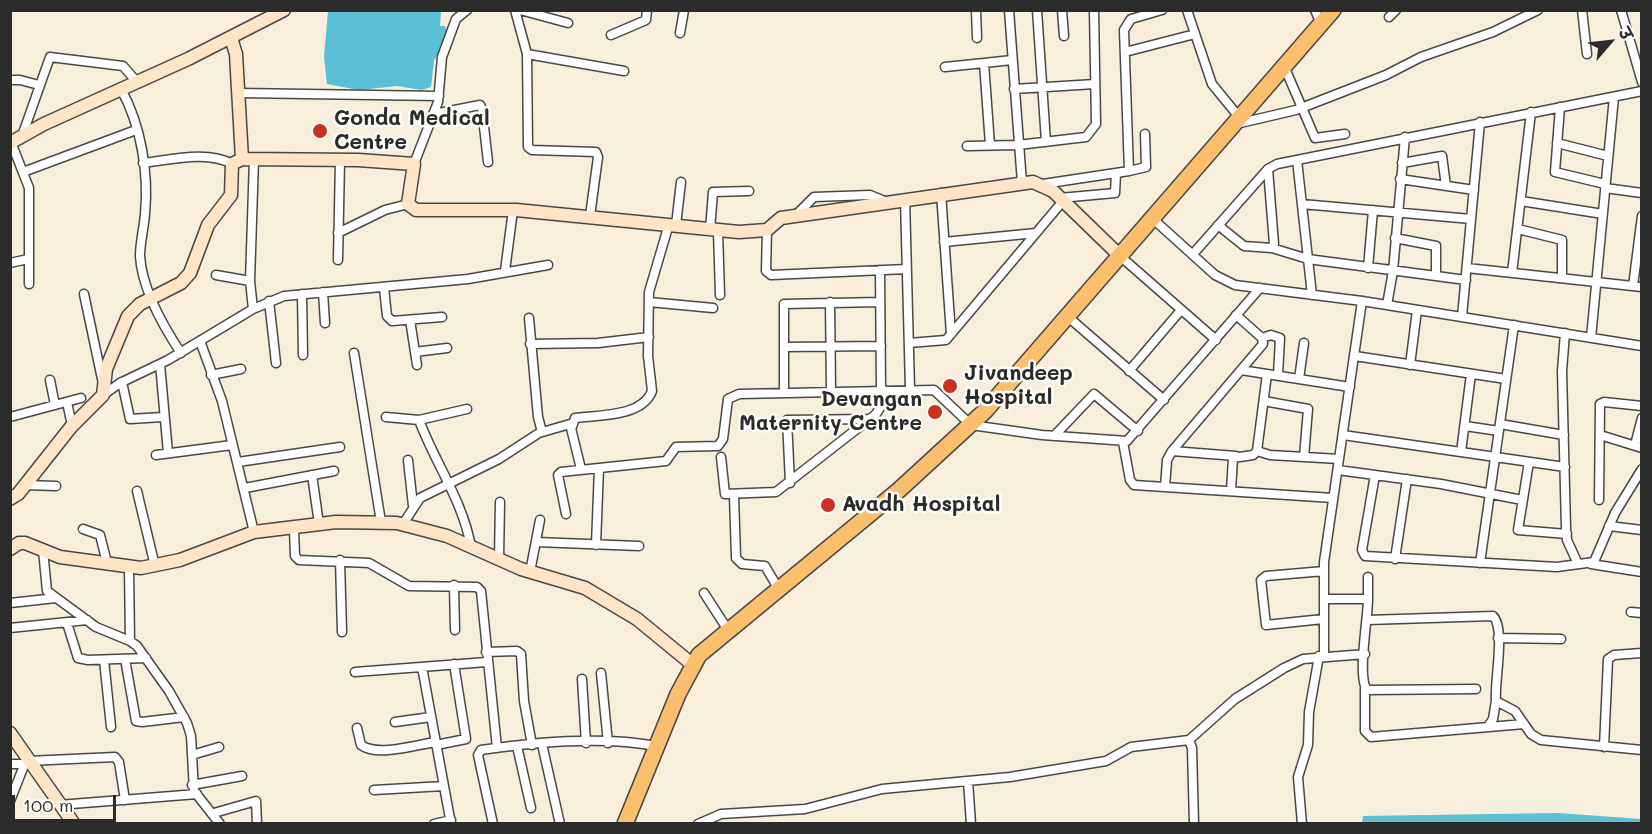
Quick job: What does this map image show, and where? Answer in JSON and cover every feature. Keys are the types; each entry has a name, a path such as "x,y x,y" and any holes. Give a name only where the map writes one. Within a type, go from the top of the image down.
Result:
{"highway":[{"path":"625,824 656,746 693,665 710,645 899,490 971,425 1153,219 1284,66 1318,17 1332,10"}],"street":[{"path":"15,140 231,38 284,10"},
{"path":"467,10 456,19 442,57 439,96 414,164 408,204 410,208 416,210 513,210 714,230 767,230"},
{"path":"515,10 527,54 528,147 532,150 596,152 598,157 590,216"},
{"path":"520,10 568,23"},
{"path":"610,35 646,20 647,10"},
{"path":"680,33 684,10"},
{"path":"976,10 977,38"},
{"path":"1009,10 1022,183"},
{"path":"1037,10 1046,142"},
{"path":"1062,10 1064,36"},
{"path":"967,146 1018,145 1086,137 1094,129 1094,10"},
{"path":"1130,171 1124,30 1128,22 1162,10"},
{"path":"1187,10 1215,89 1236,121 1303,107 1386,75 1421,57 1493,32 1538,10"},
{"path":"1389,17 1396,10"},
{"path":"1582,10 1587,54"},
{"path":"1621,10 1641,82"},
{"path":"1125,52 1195,34"},
{"path":"231,38 236,54 253,309"},
{"path":"527,54 624,71"},
{"path":"29,284 29,196 15,140 39,85 47,60 54,56 123,66 137,82"},
{"path":"945,67 1012,60"},
{"path":"984,63 990,145"},
{"path":"1284,66 1315,138 1345,134"},
{"path":"10,80 39,85"},
{"path":"1014,89 1095,84"},
{"path":"121,89 136,130 146,187 140,258 153,298 181,353"},
{"path":"1193,254 1268,169 1276,164 1641,91"},
{"path":"239,93 439,96"},
{"path":"1591,338 1614,97"},
{"path":"434,114 480,105 488,162"},
{"path":"1560,107 1555,172 1641,193"},
{"path":"1512,273 1531,112"},
{"path":"1462,317 1480,122"},
{"path":"23,172 136,130"},
{"path":"907,269 768,274 767,230 776,220 795,216 941,193 1022,183 1043,184 1116,174 1146,167 1145,134"},
{"path":"1387,305 1393,271 1396,212 1405,137"},
{"path":"1557,143 1608,156"},
{"path":"1402,163 1442,156 1446,186"},
{"path":"143,163 208,157 243,161 340,160 414,164"},
{"path":"338,260 340,160"},
{"path":"1297,160 1311,295"},
{"path":"102,394 106,369 128,316 135,308 173,289 190,273 208,225 231,195 243,161"},
{"path":"1268,169 1274,244 1272,248"},
{"path":"909,343 942,341 951,334 1061,200 1115,193 1116,174"},
{"path":"1400,179 1474,190"},
{"path":"581,469 573,427 575,418 630,410 646,402 652,391 649,337 651,283 672,225 681,182"},
{"path":"1043,184 1120,256 1216,340"},
{"path":"720,295 713,192 749,191"},
{"path":"941,193 951,334"},
{"path":"906,199 910,389"},
{"path":"1521,201 1603,214"},
{"path":"338,233 386,210 408,204"},
{"path":"1302,204 1471,219"},
{"path":"505,271 513,210"},
{"path":"1368,268 1373,210"},
{"path":"1467,268 1637,287 1641,216"},
{"path":"1153,219 1223,281 1641,346"},
{"path":"1218,225 1244,246 1272,248 1308,260 1466,280"},
{"path":"1518,230 1562,240 1562,278"},
{"path":"945,242 1036,233"},
{"path":"1395,238 1436,246 1436,276"},
{"path":"10,263 28,259"},
{"path":"10,499 25,485 72,426 102,394 181,353 269,301 302,294 468,279 548,265"},
{"path":"721,457 724,492 734,495 770,494 790,483 808,466 882,408 880,270"},
{"path":"216,275 250,281"},
{"path":"384,288 389,319 442,317"},
{"path":"566,514 558,475 561,472 666,461 675,447 715,448 723,439 729,397 784,391 933,390 971,425 1123,442 1138,430 1260,288"},
{"path":"323,292 325,323"},
{"path":"84,294 102,394"},
{"path":"302,294 303,355"},
{"path":"269,301 276,363"},
{"path":"1302,824 1298,777 1308,745 1308,712 1322,656 1324,571 1362,301"},
{"path":"649,302 713,308"},
{"path":"830,302 831,391"},
{"path":"784,391 784,304 880,302"},
{"path":"1129,371 1181,310"},
{"path":"1410,365 1417,310"},
{"path":"1165,487 1167,460 1172,451 1263,344 1262,338 1236,315"},
{"path":"1067,316 1164,400"},
{"path":"529,318 530,344 542,432"},
{"path":"410,320 417,364"},
{"path":"1480,563 1514,325"},
{"path":"1565,333 1562,371 1566,534 1585,563"},
{"path":"1262,338 1271,335 1280,338 1278,375"},
{"path":"530,344 568,345 649,337"},
{"path":"200,341 222,401 254,532"},
{"path":"1299,379 1304,343"},
{"path":"784,347 881,346"},
{"path":"415,352 447,348"},
{"path":"354,353 381,522"},
{"path":"1355,356 1506,380"},
{"path":"160,364 168,453"},
{"path":"211,375 241,369"},
{"path":"1241,370 1350,387"},
{"path":"1172,451 1236,456 1253,455 1257,451 1267,374"},
{"path":"1461,452 1471,374"},
{"path":"50,380 55,405"},
{"path":"122,382 130,419 163,417"},
{"path":"1054,436 1094,394 1138,430"},
{"path":"10,417 81,398"},
{"path":"1264,401 1308,409 1304,457"},
{"path":"67,402 72,426"},
{"path":"1599,500 1602,402 1641,406"},
{"path":"386,417 419,420 467,409"},
{"path":"1600,435 1638,446 1641,418"},
{"path":"790,483 787,420 870,419"},
{"path":"419,420 434,457 450,483 471,547"},
{"path":"403,524 420,498 499,459 542,432 567,424 573,427"},
{"path":"1465,426 1564,435"},
{"path":"1343,435 1565,466"},
{"path":"1123,442 1131,483 1333,498"},
{"path":"156,455 232,445"},
{"path":"238,462 340,447"},
{"path":"1257,451 1270,455 1339,459"},
{"path":"1231,491 1232,461 1236,456"},
{"path":"408,460 413,506"},
{"path":"1529,462 1522,500 1520,532 1566,534"},
{"path":"596,544 600,468"},
{"path":"1585,563 1610,526 1641,469"},
{"path":"1338,470 1407,479 1522,500"},
{"path":"245,488 334,471"},
{"path":"312,475 319,524"},
{"path":"1375,475 1363,554 1369,557 1557,567 1585,563 1641,572"},
{"path":"1395,559 1407,479"},
{"path":"25,485 56,486"},
{"path":"137,491 155,566"},
{"path":"734,495 736,558 742,564 765,566 778,588"},
{"path":"499,559 500,502"},
{"path":"530,572 540,520"},
{"path":"10,549 21,542 60,557 129,568 155,566 254,532 319,524 381,522 403,524 447,536 530,572 578,585 614,604 693,665"},
{"path":"1610,526 1641,530"},
{"path":"294,528 296,558 369,563 409,586 473,585 481,591 497,748"},
{"path":"83,530 100,536 107,563"},
{"path":"536,542 639,546"},
{"path":"43,550 45,586 56,598 103,631 130,640 170,691 190,730 192,785 220,824"},
{"path":"340,560 342,632"},
{"path":"129,568 130,640"},
{"path":"1323,619 1266,625 1261,580 1266,576 1324,571"},
{"path":"1368,577 1365,732 1371,737 1419,735 1489,725 1524,724"},
{"path":"454,585 455,630"},
{"path":"704,593 728,630"},
{"path":"10,603 56,598"},
{"path":"1324,599 1368,599"},
{"path":"1631,612 1641,613"},
{"path":"1367,620 1493,616 1497,622 1498,638 1496,701 1493,719 1489,725"},
{"path":"10,628 87,620"},
{"path":"67,623 78,658 104,660 146,658"},
{"path":"1498,638 1561,639"},
{"path":"486,652 517,651 521,654 524,701 532,745"},
{"path":"1604,747 1608,659 1614,655 1641,653"},
{"path":"698,824 721,814 805,809 882,789 1010,777 1106,761 1131,747 1189,740 1235,699 1284,668 1303,659 1365,654"},
{"path":"125,659 136,720 142,723 184,717"},
{"path":"104,660 111,727"},
{"path":"355,672 487,662"},
{"path":"357,728 361,745 366,748 394,750 466,738 454,664"},
{"path":"422,667 451,822 434,824"},
{"path":"602,673 608,743"},
{"path":"582,678 586,743"},
{"path":"1365,688 1425,691 1476,689"},
{"path":"1496,701 1515,711 1531,734 1541,740 1641,750"},
{"path":"395,722 431,717"},
{"path":"10,733 26,761 75,824"},
{"path":"1189,740 1192,748 1194,824"},
{"path":"493,824 478,755 481,750 542,744 608,743 656,746"},
{"path":"542,744 560,824"},
{"path":"517,746 531,808"},
{"path":"192,755 219,747"},
{"path":"10,764 26,761 115,757 119,762 125,800"},
{"path":"10,801 26,761"},
{"path":"192,785 242,776"},
{"path":"968,781 971,824"},
{"path":"374,790 444,786"},
{"path":"59,805 197,794"},
{"path":"214,813 256,801 257,823"}],"water":[{"path":"328,11 441,11 440,26 445,26 448,34 434,61 431,87 422,90 397,86 359,90 327,84 324,57"},
{"path":"1558,813 1641,819 1641,823 1362,823 1363,816"}],"place":[{"name":"Gonda Medical Centre","path":"320,131"},
{"name":"Jivandeep Hospital","path":"950,386"},
{"name":"Devangan Maternity Centre","path":"935,412"},
{"name":"Avadh Hospital","path":"828,505"}]}
